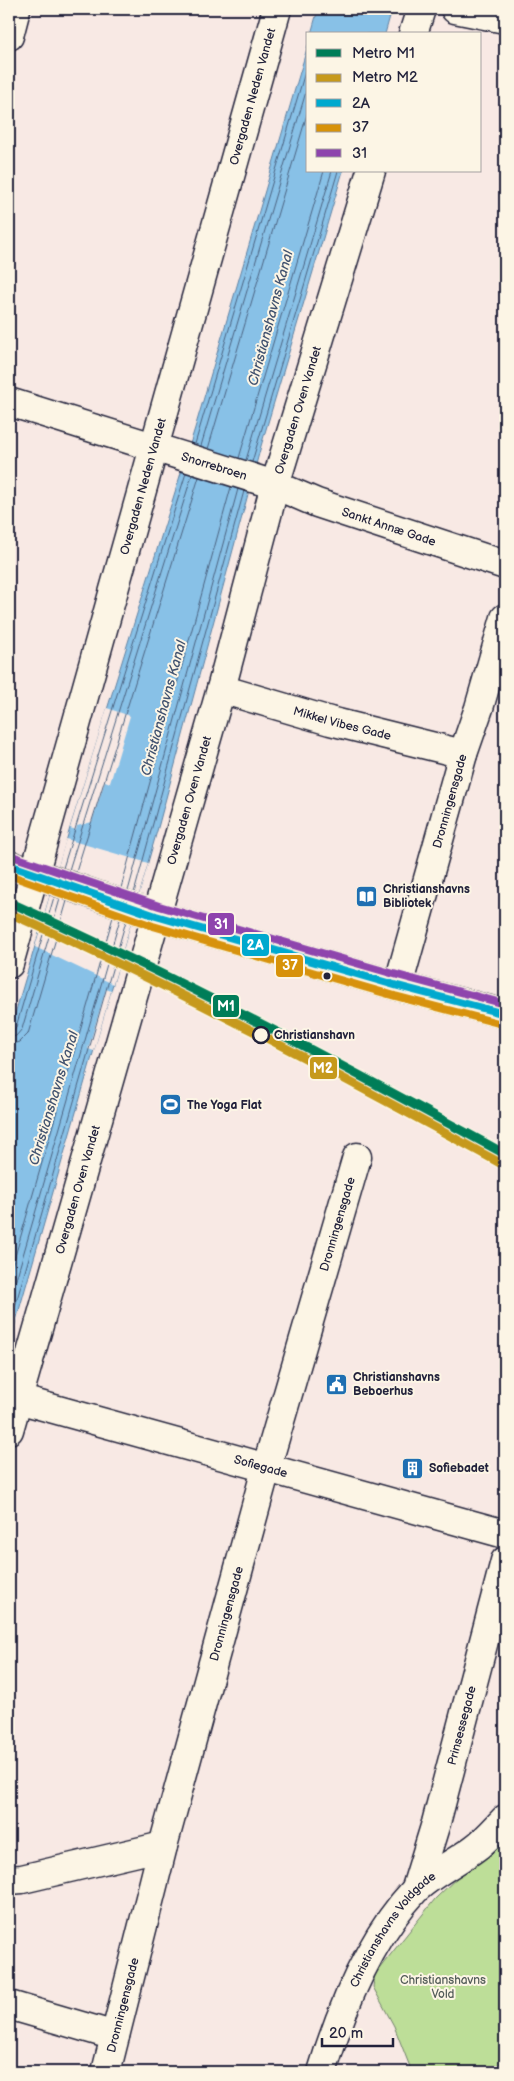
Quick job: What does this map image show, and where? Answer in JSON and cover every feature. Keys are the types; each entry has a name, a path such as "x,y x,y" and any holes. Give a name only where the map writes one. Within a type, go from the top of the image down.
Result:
{"street":[{"path":"9,36 16,9"},
{"name":"Overgaden Neden Vandet","path":"9,964 39,874 277,9"},
{"path":"414,32 421,9"},
{"path":"455,9 505,19"},
{"name":"Overgaden Oven Vandet","path":"9,1430 148,913 222,689 275,485 370,172"},
{"path":"9,402 155,447"},
{"name":"Snorrebroen","path":"155,447 275,485"},
{"name":"Sankt Annæ Gade","path":"275,485 317,503 505,564"},
{"name":"Dronningensgade","path":"398,986 505,618"},
{"name":"Mikkel Vibes Gade","path":"222,689 330,721 464,754"},
{"path":"9,864 148,913 398,986 505,1014"},
{"name":"Dronningensgade","path":"106,2072 163,1846 266,1469 357,1157"},
{"name":"Sofiegade","path":"18,1399 505,1534"},
{"name":"Prinsessegade","path":"416,1888 436,1823 505,1561"},
{"name":"Christianshavns Voldgade","path":"322,2072 333,2035 372,1950 416,1888 477,1847 505,1819"},
{"path":"9,1880 163,1846"},
{"path":"9,2004 115,2036"}],"green space":[{"name":"Christianshavns Vold","path":"505,1831 505,2072 412,2072 394,2026 373,1987 375,1974 435,1899"}],"water":[{"path":"318,9 392,9 386,32 312,32"},
{"name":"Christianshavns Kanal","path":"306,52 306,172 343,172 261,446 159,824 9,1345 9,1034 70,828 195,428"}],"pier":[{"path":"107,708 130,716 110,783 105,781 92,822 77,826 76,830 70,828"},
{"path":"66,839 148,863 113,984 35,947"},
{"path":"106,989 111,991 94,1051 88,1049"}],"metro line":[{"name":"M1","path":"9,902 135,961 260,1023 505,1154"},
{"name":"M2","path":"9,913 196,1002 500,1163"}],"transit line":[{"name":"31","path":"12,856 159,906 505,1004"},
{"name":"2A","path":"9,865 156,916 398,986 505,1014"},
{"name":"37","path":"9,875 153,926 395,996 502,1024"}],"place":[{"name":"Christianshavns Bibliotek","path":"367,896"},
{"name":"Christianshavn","path":"261,1035"},
{"name":"The Yoga Flat","path":"171,1105"},
{"name":"Christianshavns Beboerhus","path":"337,1384"},
{"name":"Sofiebadet","path":"413,1468"}]}
